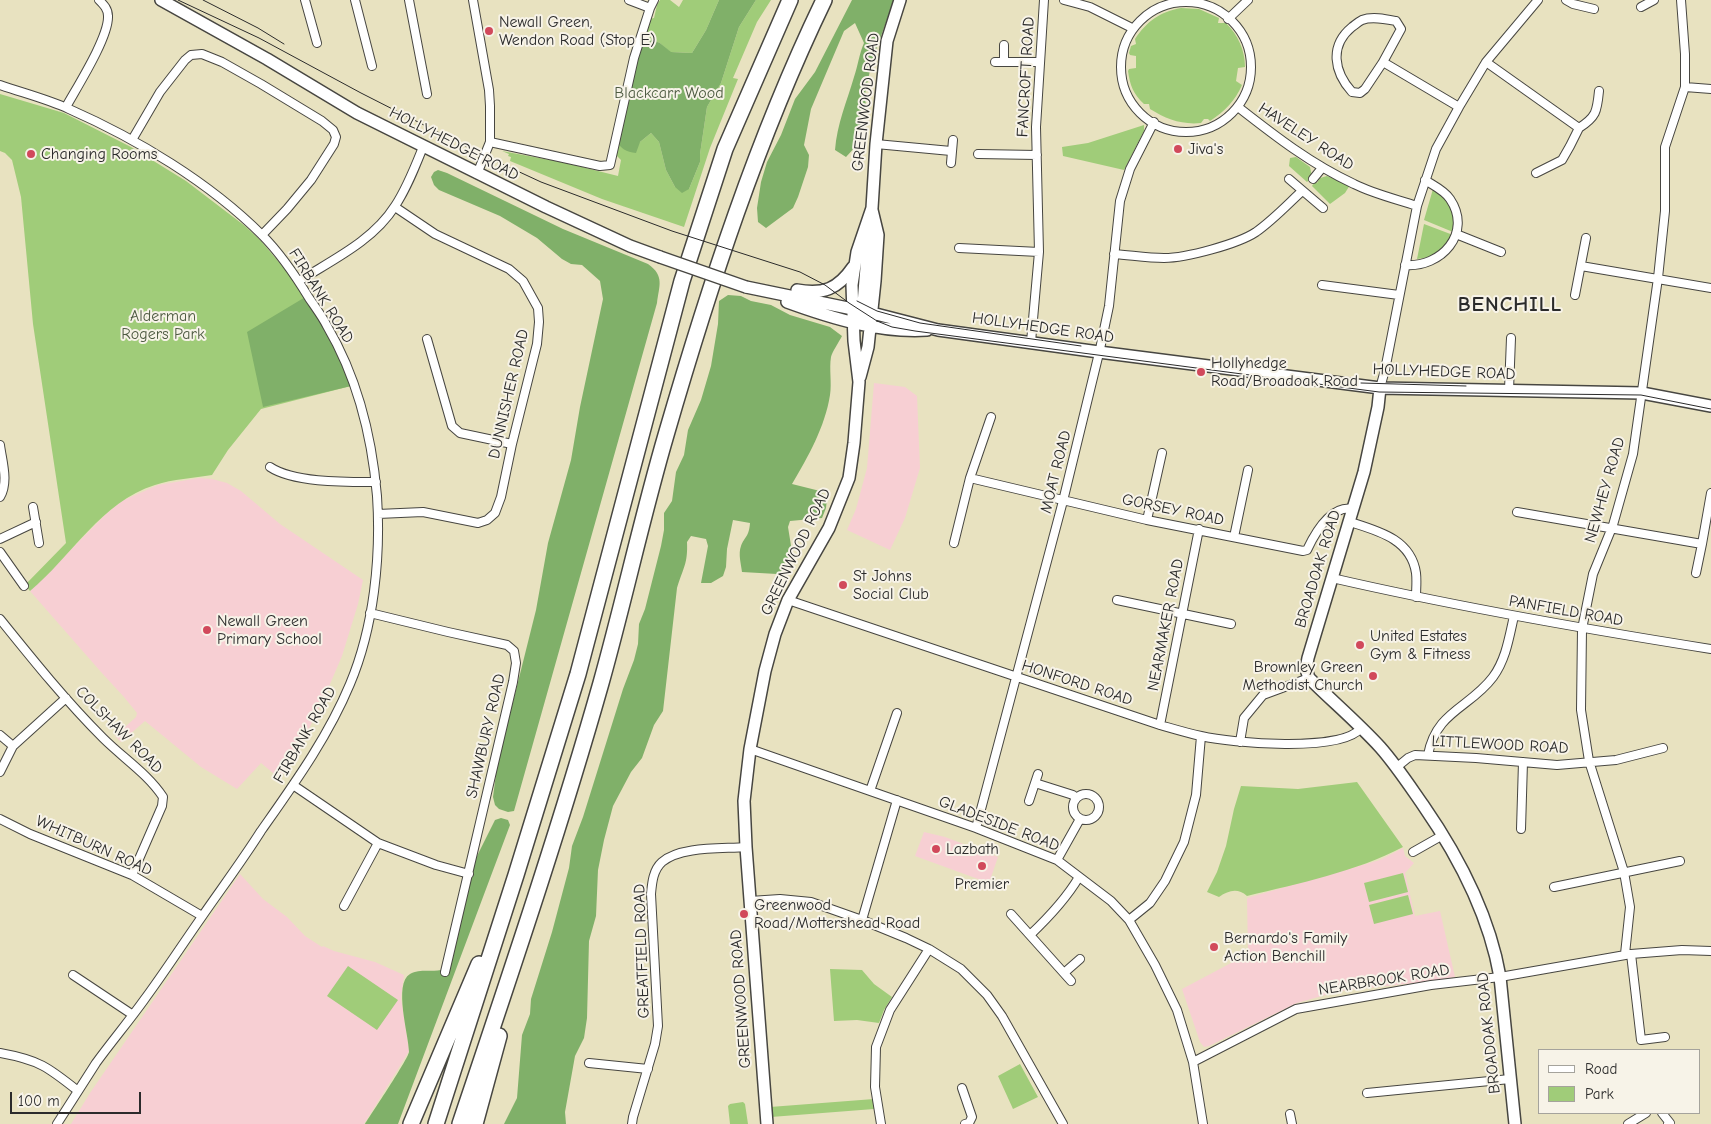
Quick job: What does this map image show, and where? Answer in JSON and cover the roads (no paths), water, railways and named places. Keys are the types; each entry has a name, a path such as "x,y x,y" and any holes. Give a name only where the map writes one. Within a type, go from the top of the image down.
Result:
{"highway":[{"path":"436,1124 578,674 682,281 725,149 790,0"},
{"path":"475,1124 541,882 601,683 665,437 710,290 756,158 808,32 824,0"},
{"path":"411,1124 516,875"},
{"path":"460,1124 541,882"}],"street":[{"path":"66,107 101,42 108,22 108,13 99,0"},
{"name":"HOLLYHEDGE ROAD","path":"161,0 267,59 356,113 602,234 660,257 792,304 870,327 908,331 938,330"},
{"path":"305,0 317,42"},
{"path":"355,0 372,66"},
{"path":"409,0 427,94"},
{"path":"473,0 489,90 490,142 477,174"},
{"path":"629,0 650,8"},
{"path":"490,142 600,166 610,165 634,58 654,0"},
{"name":"GREENWOOD ROAD","path":"768,1124 746,847 744,801 750,749 765,671 775,634 788,600 829,528 849,478 859,382 868,347 870,327 852,285 854,266 872,208 876,144 887,41 900,0"},
{"name":"FANCROFT ROAD","path":"1031,342 1039,252 1036,127 1044,0"},
{"path":"1064,0 1090,7 1132,28"},
{"path":"1228,18 1248,0"},
{"name":"BROADOAK ROAD","path":"1515,1124 1500,977 1497,958 1482,910 1443,835 1397,767 1361,728 1309,678 1306,673 1306,665 1354,509 1374,430 1380,388 1417,206 1425,180 1436,149 1458,107 1486,62 1538,0"},
{"path":"1566,0 1573,4 1594,8"},
{"path":"1641,7 1654,0"},
{"name":"NEWHEY ROAD","path":"1665,1037 1641,1040 1628,954 1630,907 1624,872 1588,761 1581,710 1582,629 1593,574 1612,528 1633,454 1658,278 1665,211 1665,147 1685,87 1685,54 1681,0"},
{"name":"HAVELEY ROAD","path":"1188,2 1208,6 1228,18 1244,38 1249,49 1251,62 1249,84 1238,107 1220,122 1207,129 1192,132 1179,131 1154,122 1142,114 1133,104 1125,86 1122,71 1123,54 1132,28 1147,14 1166,5 1177,3 1188,2"},
{"path":"1380,18 1396,21 1401,29 1383,62 1365,89 1360,93 1352,92 1343,82 1337,66 1338,46 1348,31 1362,20 1380,18"},
{"path":"1004,45 1004,62"},
{"path":"132,140 160,92 191,55 202,54 222,62 322,121 333,130 336,137 334,144 288,209 262,235"},
{"path":"995,62 1039,62"},
{"path":"1383,62 1458,107"},
{"path":"1486,62 1578,128"},
{"name":"FIRBANK ROAD","path":"0,85 66,107 132,140 214,194 262,235 287,263 328,327 357,391 368,430 376,482 378,514 377,563 370,613 360,655 350,683 331,723 293,785 133,1015 97,1062 57,1124"},
{"path":"1685,87 1711,89"},
{"path":"1536,173 1562,160 1578,128 1591,119 1598,108 1599,91"},
{"name":"HAVELEY ROAD","path":"1238,107 1322,168 1366,190 1417,206"},
{"name":"MOAT ROAD","path":"976,828 1063,501 1099,352 1109,306 1120,201 1130,169 1154,122"},
{"path":"951,164 953,140"},
{"path":"876,144 951,151"},
{"path":"298,281 360,242 378,227 395,207 410,179 423,147"},
{"name":"FANCROFT ROAD","path":"978,154 1037,155"},
{"path":"1313,179 1322,168"},
{"path":"1289,179 1323,208"},
{"path":"1405,265 1424,264 1434,260 1443,253 1456,234 1456,214 1450,200 1445,193 1425,180"},
{"path":"1114,254 1165,258 1197,253 1226,245 1254,233 1278,215 1302,191"},
{"name":"DUNNISHER ROAD","path":"378,514 423,512 478,523 487,520 495,513 501,497 537,344 539,322 538,308 533,295 524,281 509,269 435,234 395,207"},
{"path":"862,311 872,208"},
{"path":"1456,234 1501,252"},
{"path":"1575,294 1586,238"},
{"path":"959,248 1039,252"},
{"path":"746,287 766,285 821,292 834,287 847,276 854,266"},
{"path":"1581,266 1711,288"},
{"path":"1322,285 1399,295"},
{"name":"HOLLYHEDGE ROAD","path":"746,287 862,311 938,330 1380,388 1642,393 1711,406"},
{"name":"GREENWOOD ROAD","path":"859,382 853,322 862,311"},
{"path":"1509,390 1510,338"},
{"path":"426,340 452,426 460,433 512,444"},
{"path":"954,543 970,478 991,417"},
{"path":"0,444 4,480 0,497"},
{"path":"1147,520 1162,453"},
{"path":"270,468 279,473 335,482 376,482"},
{"path":"1234,537 1248,470"},
{"name":"GORSEY ROAD","path":"970,478 1147,520 1303,551 1307,550 1316,531 1323,523 1339,512 1349,508 1354,509"},
{"path":"1696,574 1711,493"},
{"path":"33,507 39,543"},
{"path":"1517,512 1702,544"},
{"path":"0,539 36,522"},
{"path":"1350,522 1388,535 1401,544 1410,556 1416,573 1416,597"},
{"name":"NEARMAKER ROAD","path":"1160,725 1198,529"},
{"path":"0,552 24,586"},
{"name":"PANFIELD ROAD","path":"1332,578 1416,597 1582,629 1711,649"},
{"name":"HONFORD ROAD","path":"788,600 1160,725 1201,736 1240,742 1303,744 1346,738 1358,733 1361,728"},
{"path":"1118,600 1231,624"},
{"name":"SHAWBURY ROAD","path":"370,613 507,645 514,651 516,663 513,682 445,972"},
{"path":"1428,755 1431,740 1445,720 1461,705 1478,694 1494,676 1505,656 1514,616"},
{"name":"COLSHAW ROAD","path":"0,619 102,738 155,785 163,797 162,806 132,875"},
{"path":"1240,742 1244,718 1263,695 1309,678"},
{"path":"0,772 13,746 66,698"},
{"path":"870,791 897,713"},
{"path":"0,735 13,746"},
{"path":"1130,920 1150,903 1165,881 1184,842 1196,796 1201,736"},
{"name":"LITTLEWOOD ROAD","path":"1397,767 1415,755 1557,765 1616,760 1663,748"},
{"name":"GLADESIDE ROAD","path":"750,749 976,828 1057,860 1111,901 1130,920 1177,1010 1193,1062 1204,1124"},
{"path":"1521,829 1524,762"},
{"path":"1029,801 1038,774"},
{"path":"1035,783 1073,795 1076,799"},
{"path":"293,785 378,843 436,865 469,874"},
{"path":"1083,794 1092,795 1096,798 1100,810 1095,818 1080,819 1074,811 1076,799 1083,794"},
{"path":"862,920 897,800"},
{"name":"WHITBURN ROAD","path":"0,819 30,834 132,875 202,916"},
{"path":"1057,860 1080,819"},
{"path":"1413,852 1443,835"},
{"path":"344,906 378,843"},
{"name":"GREATFIELD ROAD","path":"632,1124 655,1044 658,1026 651,894 655,871 661,862 684,852 746,847"},
{"path":"1554,887 1680,861"},
{"path":"1030,935 1050,916 1072,889 1079,877"},
{"path":"750,901 780,899 811,902 862,920 929,949 961,969 987,996 1002,1016 1063,1124"},
{"path":"1011,914 1071,981"},
{"path":"881,1124 876,1087 876,1047 890,1010 929,949"},
{"name":"NEARBROOK ROAD","path":"1193,1062 1296,1009 1431,985 1500,977 1628,954 1682,950 1711,951"},
{"path":"1064,973 1080,959"},
{"path":"74,975 133,1015"},
{"path":"0,1053 22,1057 42,1064 78,1091"},
{"path":"589,1063 648,1069"},
{"path":"1367,1093 1510,1078"},
{"path":"962,1088 972,1117 969,1123 966,1124"},
{"path":"1290,1114 1292,1124"},
{"path":"1628,1124 1644,1114"},
{"path":"1663,1114 1670,1123 1668,1124"}],"tram line":[{"path":"178,0 259,38 361,93 485,156 541,182 672,231 800,272 825,285 877,321 892,327 1379,392 1641,395 1711,409"},
{"path":"203,0 258,28 284,44"},
{"path":"857,301 877,311 920,323 1081,346"},
{"path":"1361,383 1466,386"}],"place":[{"name":"Newall Green, Wendon Road (Stop E)","path":"489,31"},
{"name":"Jiva's","path":"1178,149"},
{"name":"Changing Rooms","path":"31,154"},
{"name":"Hollyhedge Road/Broadoak Road","path":"1201,372"},
{"name":"St Johns Social Club","path":"843,585"},
{"name":"Newall Green Primary School","path":"207,630"},
{"name":"United Estates Gym & Fitness","path":"1360,645"},
{"name":"Brownley Green Methodist Church","path":"1373,676"},
{"name":"Lazbath","path":"936,849"},
{"name":"Premier","path":"982,866"},
{"name":"Greenwood Road/Mottershead Road","path":"744,914"},
{"name":"Bernardo's Family Action Benchill","path":"1214,947"}],"district":[{"name":"BENCHILL","path":"1510,305"}],"park label":[{"name":"Blackcarr Wood","path":"669,93"},
{"name":"Alderman Rogers Park","path":"163,325"}]}
